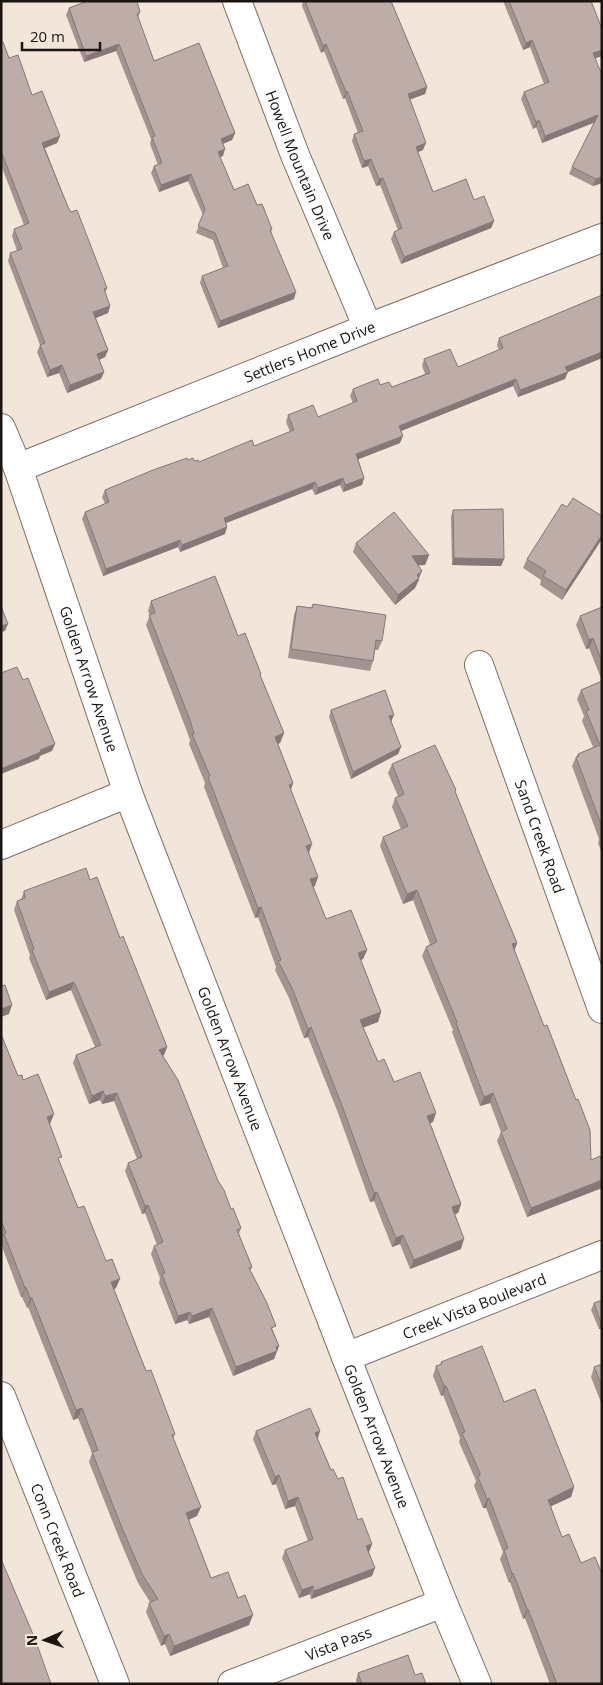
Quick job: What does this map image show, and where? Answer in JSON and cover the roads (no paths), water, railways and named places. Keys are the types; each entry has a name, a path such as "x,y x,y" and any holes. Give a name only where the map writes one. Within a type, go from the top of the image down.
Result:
{"street":[{"name":"Howell Mountain Drive","path":"237,1 295,155 368,328"},
{"name":"Settlers Home Drive","path":"18,468 368,328 602,238"},
{"name":"Golden Arrow Avenue","path":"1,428 18,468 128,793 346,1357 477,1684"},
{"name":"Sand Creek Road","path":"479,665 602,1009"},
{"path":"1,845 128,793"},
{"name":"Creek Vista Boulevard","path":"346,1357 602,1255"},
{"name":"Conn Creek Road","path":"1,1396 115,1684"},
{"name":"Vista Pass","path":"232,1684 443,1603"}]}
